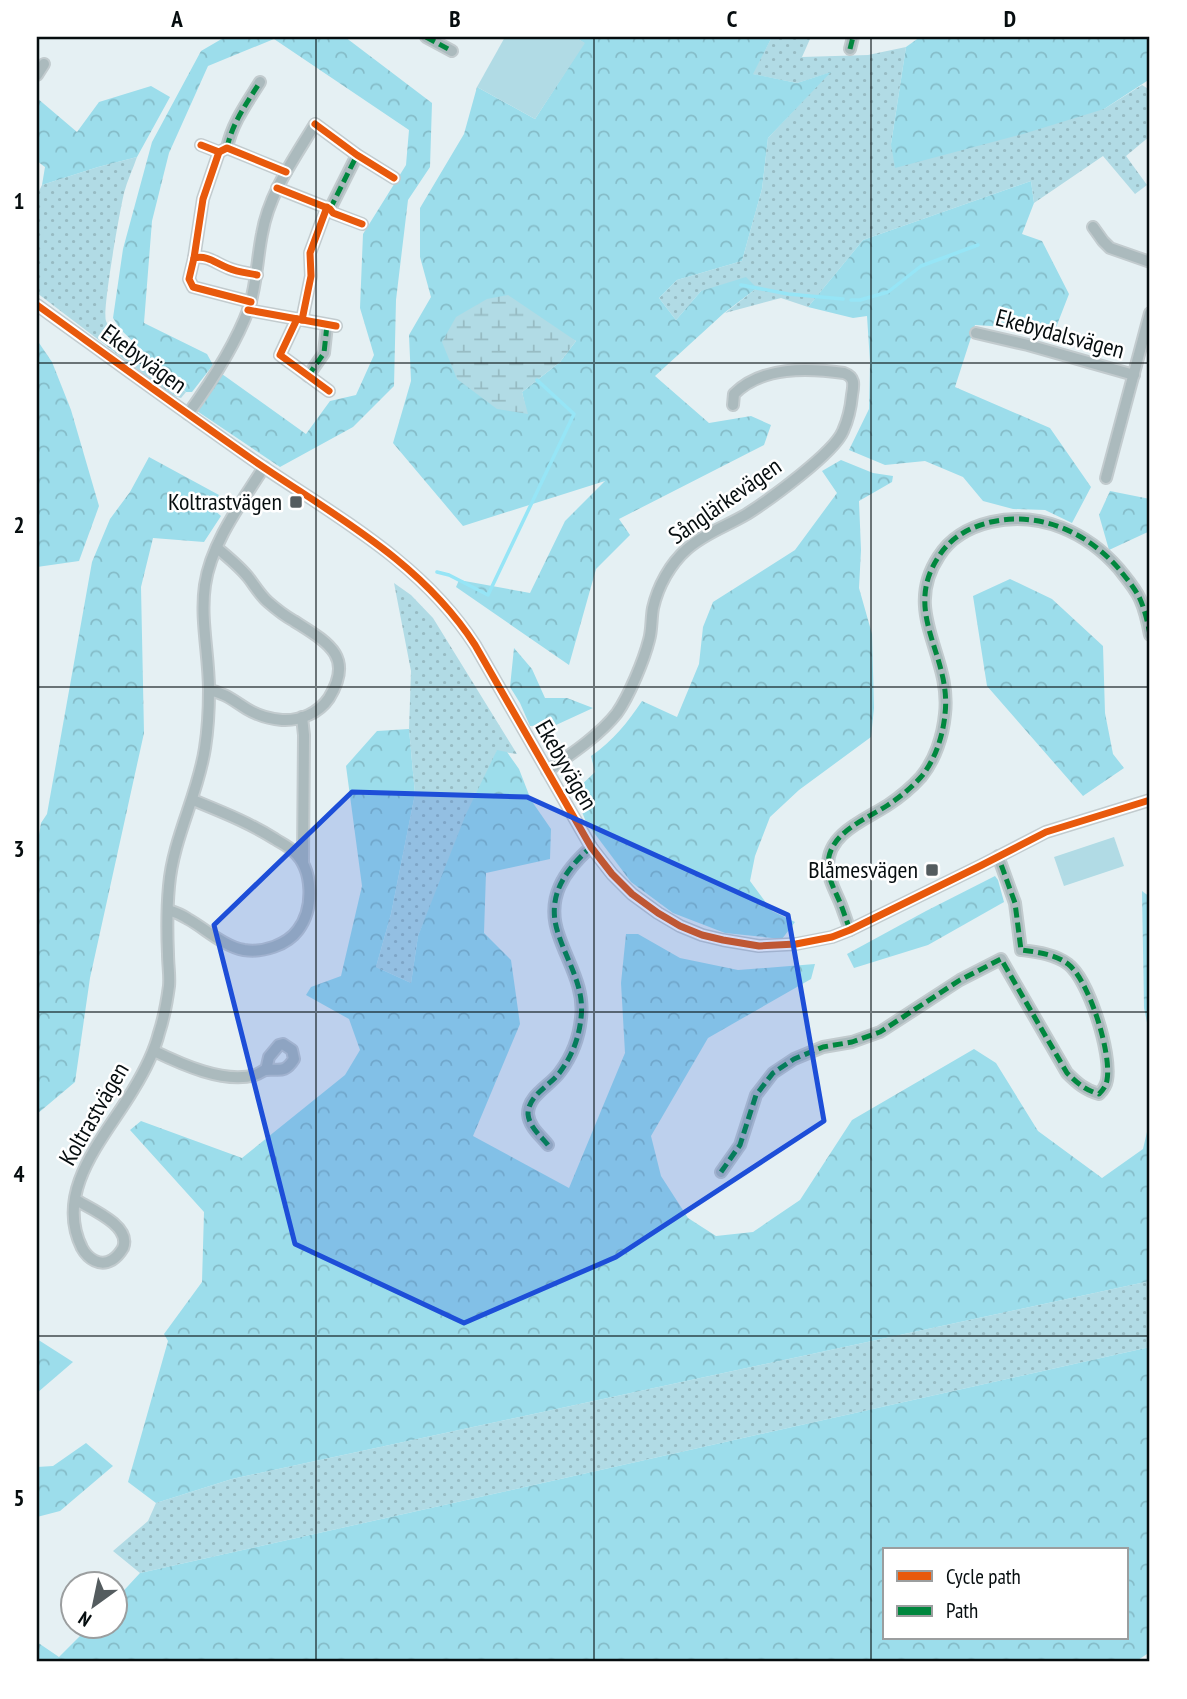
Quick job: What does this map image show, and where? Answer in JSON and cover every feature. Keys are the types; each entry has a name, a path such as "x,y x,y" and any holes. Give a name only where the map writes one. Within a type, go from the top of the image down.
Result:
{"street":[{"path":"428,37 452,51"},
{"path":"850,50 853,37"},
{"path":"37,75 44,64"},
{"path":"260,82 240,113 203,199 189,279 193,287 249,306 332,326 324,353 308,376"},
{"path":"188,414 210,384 237,337 257,275 268,208 285,172 315,124 394,178"},
{"path":"201,145 285,172"},
{"path":"329,391 280,355 300,320 311,276 310,253 329,208 357,155"},
{"path":"277,188 362,224"},
{"path":"1093,227 1110,248 1150,262"},
{"path":"194,258 210,258 229,269 257,275"},
{"name":"Ekebyvägen","path":"37,305 188,414 388,551 429,586 468,633 592,847 612,874 632,894 681,926 702,935 759,946 796,944 832,936 850,930 1046,832 1150,800"},
{"name":"Ekebydalsvägen","path":"1106,478 1150,313"},
{"name":"Ekebydalsvägen","path":"976,333 1134,376"},
{"name":"Sånglärkevägen","path":"547,771 616,714 642,662 650,638 656,598 664,578 677,559 698,540 748,513 831,449 844,430 854,384 849,374 790,370 753,379 734,394 733,405"},
{"name":"Koltrastvägen","path":"76,1199 114,1223 123,1234 124,1246 112,1260 101,1263 87,1255 77,1233 74,1214 76,1190 87,1164 134,1089 160,1030 169,985 169,885 180,831 192,800 205,751 209,690 205,585 208,570 227,527 264,467"},
{"path":"850,930 829,876 832,847 844,833 899,797 923,775 938,748 943,731 947,697 945,681 925,615 924,602 928,578 943,550 967,530 996,521 1039,520 1061,527 1078,535 1108,556 1127,579 1140,598 1150,635"},
{"path":"209,690 220,692 262,716 282,720 302,717 325,704 333,691 340,665 337,656 325,641 263,598 240,569 217,548"},
{"path":"302,717 303,862"},
{"path":"168,910 188,918 226,944 255,950 287,941 297,932 306,914 308,872 293,850 245,821 192,800"},
{"path":"548,1145 530,1122 528,1112 531,1102 558,1074 572,1053 582,1015 574,970 558,934 555,900 559,884 579,858 592,847"},
{"path":"998,856 1015,903 1021,950"},
{"path":"721,1172 740,1145 757,1095 773,1073 794,1059 823,1047 852,1042 880,1032 960,980 1021,950 1055,957 1069,964 1080,977 1096,1012 1105,1051 1107,1080 1099,1094 1080,1086 1067,1073 1001,960"},
{"name":"Koltrastvägen","path":"153,1051 187,1066 218,1074 243,1077 266,1070"}],"highlighted area":[{"path":"352,792 527,797 788,915 824,1121 616,1257 464,1323 295,1244 214,925"}],"green space":[{"path":"225,37 345,37 432,103 430,167 408,200 396,300 394,386 353,427 280,467 197,411 222,374 306,434 330,401 356,395 374,355 360,308 363,234 406,165 409,130 274,39 208,66 169,153 152,221 144,323 207,354 213,365 192,392 186,392 120,329 113,318 123,249 152,142 201,51"},
{"path":"505,37 575,37 585,43 535,119 477,87"},
{"path":"575,37 772,37 753,74 797,83 831,72 768,138 762,189 742,261 677,280 659,298 676,320 701,291 746,277 757,288 724,313 655,376 709,423 751,416 771,425 764,445 619,519 630,535 596,569 569,665 456,587 459,580 530,593 565,521 605,481 463,526 393,443 411,381 409,335 431,297 420,257 420,208 464,134 477,87 535,119 584,43","holes":["487,299 576,341 560,362 522,392 527,414"]},
{"path":"772,37 810,39 802,57 868,55 906,47 891,144 1104,109 1142,85 1150,90 1150,136 1126,156 1147,185 1135,194 1103,156 1034,203 1031,181 863,240 808,307 781,298 725,313 757,288 701,291 676,320 659,298 677,280 742,261 762,189 768,138 829,73 797,83 752,74"},
{"path":"920,37 1150,37 1150,79 1104,109 895,168 891,144 906,47"},
{"path":"151,86 170,97 137,157 42,185 45,167 37,161 37,98 77,132 99,102"},
{"path":"137,157 125,188 119,219 109,280 106,321 130,352 186,392 181,398 171,395 37,293 37,195 42,185"},
{"path":"1031,181 1034,203 1022,234 1042,241 1069,294 1055,330 975,325 955,387 1050,428 1091,487 1072,523 1045,510 1013,509 983,501 963,477 925,461 885,465 849,450 869,409 867,316 853,318 808,307 863,240"},
{"path":"508,295 576,341 560,362 522,392 528,414 497,409 457,379 442,342 456,317 487,299"},
{"path":"37,340 52,362 71,410 99,506 79,561 37,567"},
{"path":"149,457 219,495 211,507 221,516 204,542 153,538 141,587 144,733 90,978 75,1082 37,1114 37,847 41,823 47,814 92,562 110,519 130,492"},
{"path":"841,460 873,473 893,476 892,482 859,501 859,588 872,634 874,708 871,737 799,790 770,817 755,856 750,881 772,911 795,922 782,939 725,933 673,913 631,882 586,822 574,792 595,772 591,756 619,731 642,701 677,717 699,664 703,627 713,602 795,550 837,493 822,471"},
{"path":"1110,491 1150,499 1150,531 1109,550 1099,515"},
{"path":"1010,579 1052,599 1103,646 1105,713 1113,754 1124,768 1083,796 987,686 973,596"},
{"path":"394,583 411,595 433,618 517,754 497,751 418,936 411,983 376,967 391,914 415,794 409,729 411,671"},
{"path":"514,648 532,669 545,698 567,698 593,708 556,725 530,726 510,687"},
{"path":"409,729 415,794 391,914 376,967 411,983 418,936 466,814 497,750 507,752 519,769 531,800 551,829 550,859 486,873 484,933 511,960 520,1024 473,1136 569,1188 625,1053 621,983 626,934 638,934 680,958 738,970 815,964 811,979 708,1038 651,1136 661,1176 688,1218 716,1236 753,1232 800,1200 852,1120 974,1049 996,1063 1038,1131 1102,1178 1143,1149 1150,1119 1150,1281 232,1479 156,1503 128,1482 168,1341 164,1334 202,1282 204,1212 130,1130 141,1121 242,1158 345,1075 360,1050 349,1019 306,995 311,987 341,976 362,886 346,766 377,731"},
{"path":"1114,837 1124,866 1064,886 1054,857"},
{"path":"995,876 1004,902 928,945 854,968 847,954"},
{"path":"1142,891 1150,897 1150,1037 1144,1008"},
{"path":"1150,1281 1150,1347 140,1573 113,1551 148,1521 156,1503 232,1479"},
{"path":"37,1339 73,1362 37,1393"},
{"path":"1150,1347 1150,1652 1135,1662 37,1662 37,1642 59,1657 76,1640 130,1640 130,1584 140,1573"},
{"path":"86,1443 113,1466 60,1511 37,1517 37,1467 53,1466"}],"waterway":[{"path":"851,300 888,292 921,266 978,245"},
{"path":"741,285 788,294 843,299"},
{"path":"437,572 449,575 488,595 574,414 537,380"}],"marked path":[{"path":"426,37 452,51"},
{"path":"850,49 853,37"},
{"path":"227,148 236,122 260,82"},
{"path":"330,209 357,155"},
{"path":"308,376 324,353 327,325"},
{"path":"850,930 829,876 828,865 834,844 849,829 909,789 926,770 938,747 945,714 945,693 926,615 925,596 929,577 949,543 976,527 1009,519 1045,522 1077,535 1106,556 1133,587 1145,612 1150,635"},
{"path":"548,1145 531,1123 529,1107 535,1096 556,1077 568,1060 579,1033 582,1007 575,976 559,936 554,909 565,876 591,847"},
{"path":"721,1172 740,1145 756,1095 773,1073 794,1059 823,1047 852,1042 880,1032 960,980 1001,959 1067,1073 1090,1090 1099,1094 1102,1091 1107,1080 1106,1053 1097,1018 1084,985 1063,961 1021,950 1015,903 998,856"}],"cycle path":[{"path":"315,124 394,178"},
{"path":"201,145 219,152 227,148 286,172"},
{"path":"194,258 203,199 219,152"},
{"path":"277,188 362,224"},
{"path":"302,320 311,276 310,253 327,207"},
{"path":"251,302 193,287 189,279 194,258 199,257 257,275"},
{"path":"37,305 253,460 374,542 429,588 475,645 591,847 632,894 680,926 702,935 759,946 796,944 832,937 1046,832 1150,800"},
{"path":"248,310 336,326"},
{"path":"297,319 280,355 329,391"}],"place":[{"name":"Koltrastvägen","path":"296,502"},
{"name":"Blåmesvägen","path":"932,870"}]}
